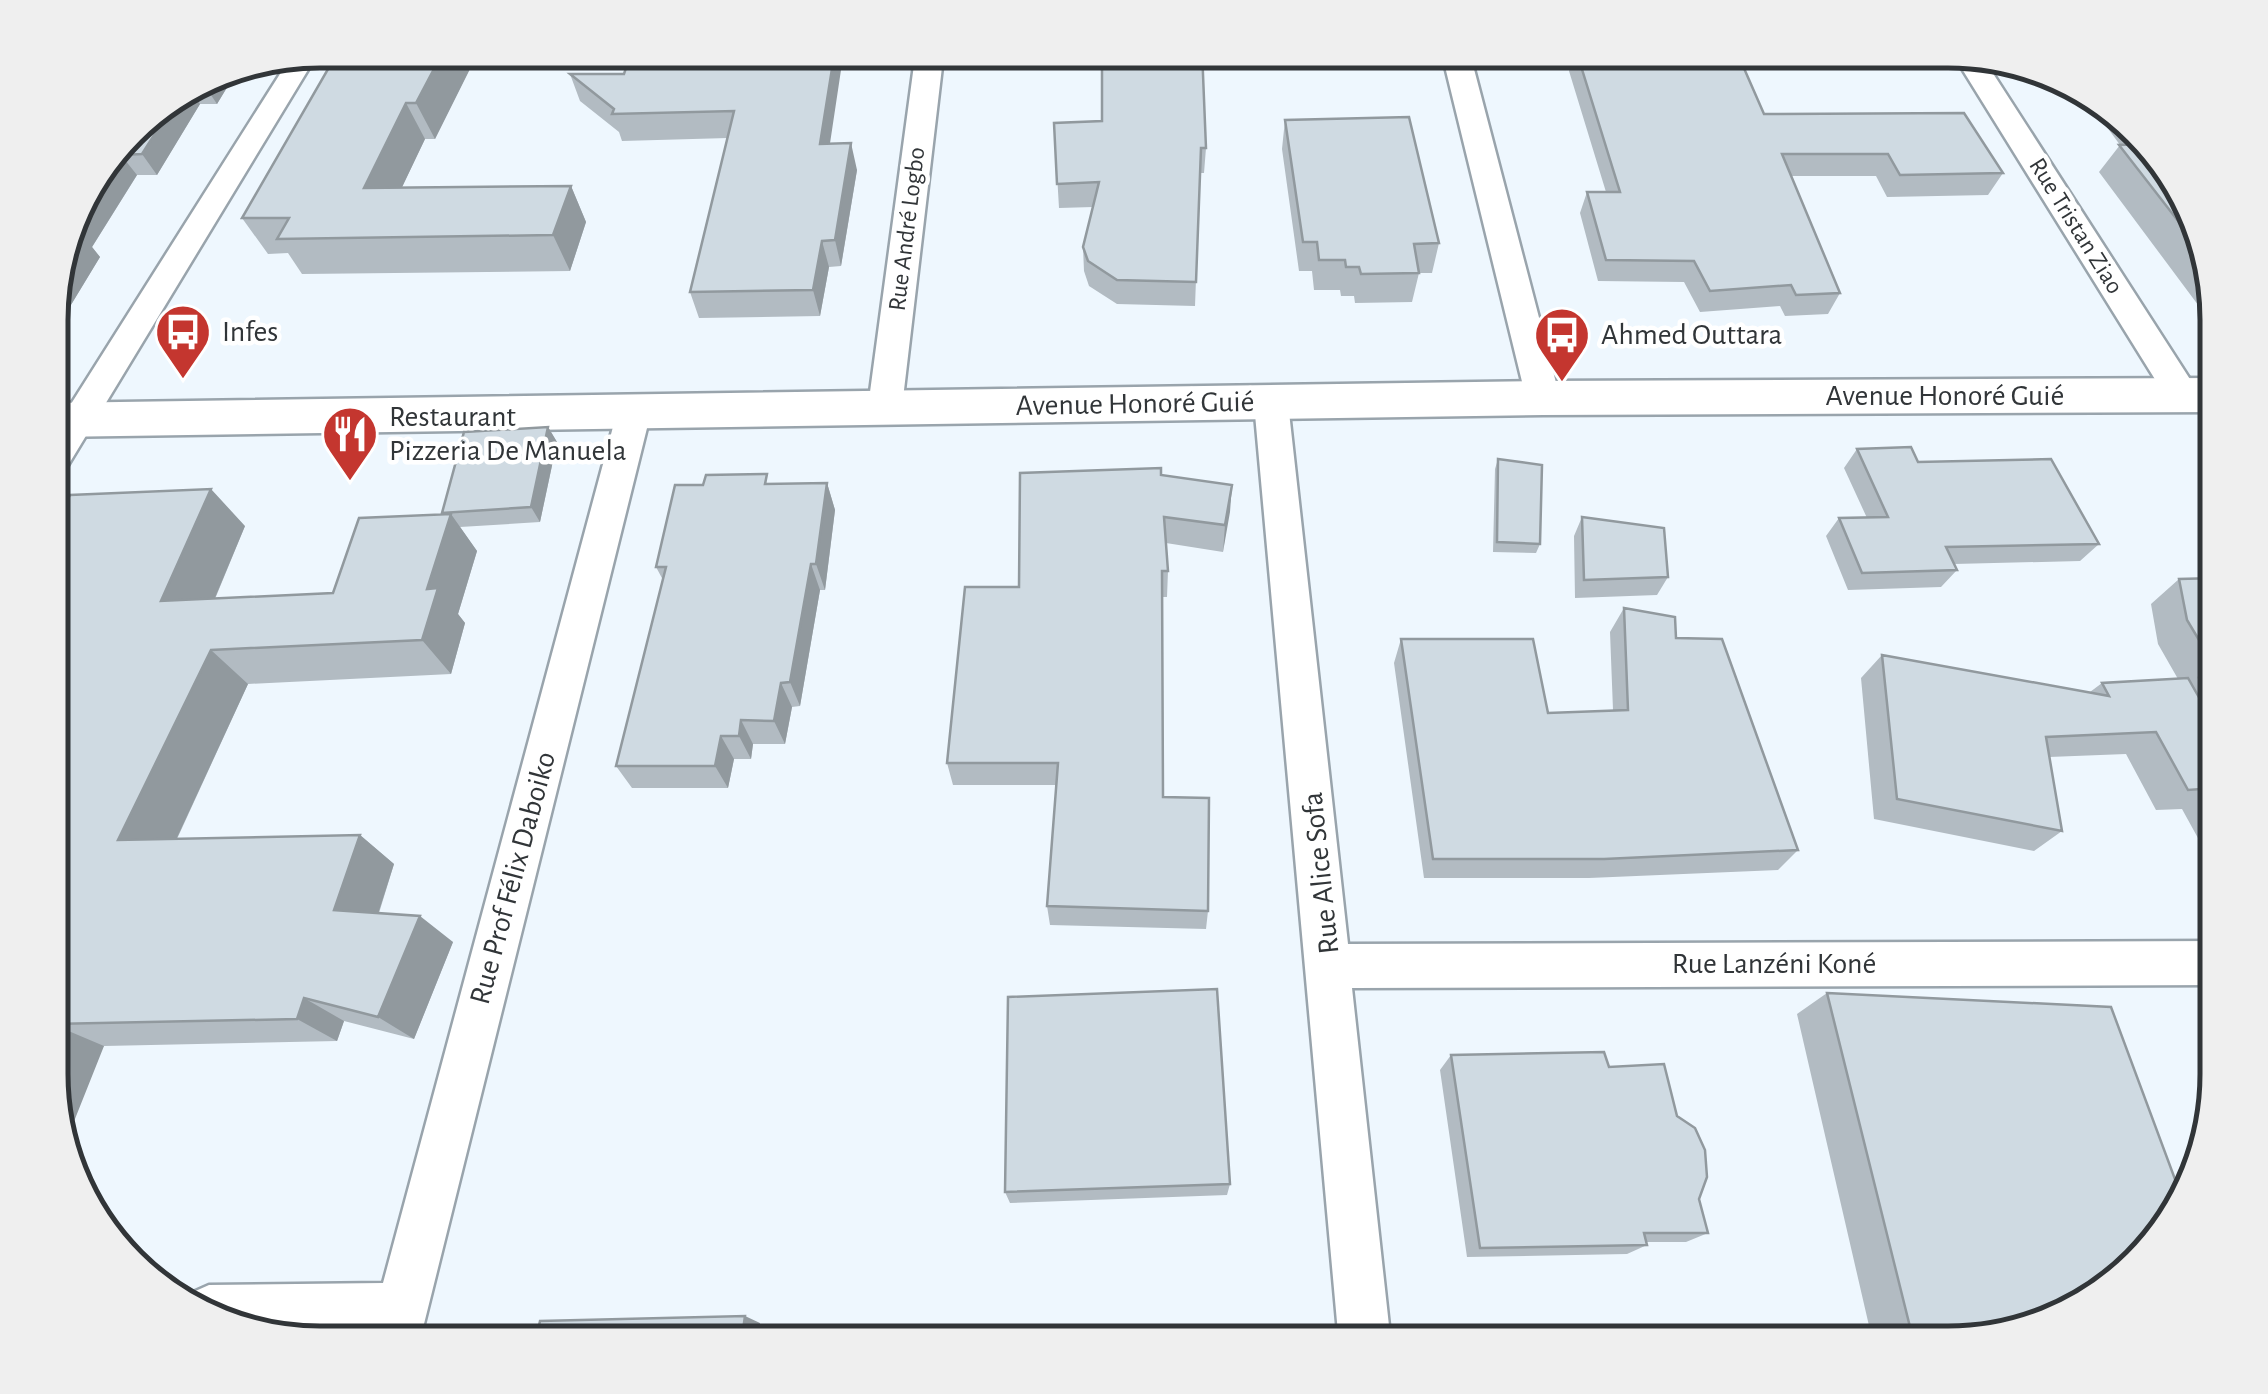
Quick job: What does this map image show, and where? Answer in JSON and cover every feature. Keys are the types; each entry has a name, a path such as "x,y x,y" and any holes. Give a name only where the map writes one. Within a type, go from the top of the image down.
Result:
{"street":[{"name":"Rue André Logbo","path":"885,407 928,68"},
{"path":"1460,68 1543,398"},
{"path":"68,415 297,69"},
{"name":"Rue Tristan Ziao","path":"1977,70 2200,395"},
{"name":"Avenue Honoré Guié","path":"68,420 1543,398 2200,395"},
{"name":"Rue Alice Sofa","path":"1272,403 1331,966 1363,1326"},
{"name":"Rue Prof Félix Daboiko","path":"397,1326 634,412"},
{"name":"Rue Lanzéni Koné","path":"1331,966 2200,962"},
{"path":"242,1314 397,1326"}],"building":[{"path":"329,68 434,68 416,103 406,103 364,188 571,186 553,235 277,239 289,218 242,218"},
{"path":"626,68 832,68 820,144 851,143 835,240 822,241 813,290 690,292 734,111 612,114 614,109 570,74 624,74"},
{"path":"1102,68 1203,68 1206,148 1201,148 1196,282 1117,280 1088,261 1083,247 1099,182 1057,184 1054,123 1102,121"},
{"path":"1582,68 1744,68 1764,114 1964,113 2003,173 1900,175 1888,154 1782,154 1840,293 1796,295 1791,285 1710,291 1694,261 1606,260 1587,192 1620,192"},
{"path":"1409,117 1439,243 1414,244 1419,273 1361,274 1359,267 1346,267 1345,260 1319,260 1317,242 1303,242 1285,120"},
{"path":"162,123 142,154 129,155"},
{"path":"2119,145 2130,145 2148,166 2167,193 2182,226"},
{"path":"548,427 531,507 442,513 464,432"},
{"path":"1911,447 1918,462 2051,459 2099,544 1946,547 1957,570 1862,573 1839,518 1888,517 1857,449"},
{"path":"1498,459 1542,465 1540,544 1497,542"},
{"path":"1161,468 1161,475 1232,485 1225,525 1164,517 1168,571 1162,571 1163,797 1209,798 1208,911 1047,906 1058,763 947,763 965,587 1019,587 1020,473"},
{"path":"767,474 765,484 827,483 816,564 811,564 790,682 781,683 774,721 741,720 739,736 721,736 715,766 616,766 666,567 656,567 675,485 703,485 706,475"},
{"path":"211,489 161,601 333,593 359,518 451,514 427,589 438,588 422,640 211,650 118,840 360,835 334,910 420,916 378,1017 304,998 297,1019 68,1024 70,495"},
{"path":"1582,517 1664,528 1668,577 1584,580"},
{"path":"2200,578 2200,642 2187,620 2179,579"},
{"path":"1624,608 1675,617 1676,638 1722,639 1798,850 1604,859 1433,859 1401,639 1533,639 1548,713 1628,710"},
{"path":"1882,655 2109,696 2102,683 2188,678 2200,699 2200,789 2188,790 2156,732 2046,737 2062,831 1897,799"},
{"path":"1217,989 1230,1184 1005,1192 1008,997"},
{"path":"1827,993 2111,1007 2176,1182 2167,1201 2127,1253 2075,1293 2014,1318 1965,1326 1910,1326"},
{"path":"1604,1052 1609,1067 1664,1064 1677,1116 1695,1128 1705,1150 1707,1177 1699,1199 1708,1233 1644,1233 1647,1245 1480,1248 1451,1055"},
{"path":"745,1316 744,1326 539,1326 540,1321"}],"place":[{"name":"Infes","path":"183,381"},
{"name":"Ahmed Outtara","path":"1562,384"},
{"name":"Restaurant Pizzeria De Manuela","path":"350,483"}]}
